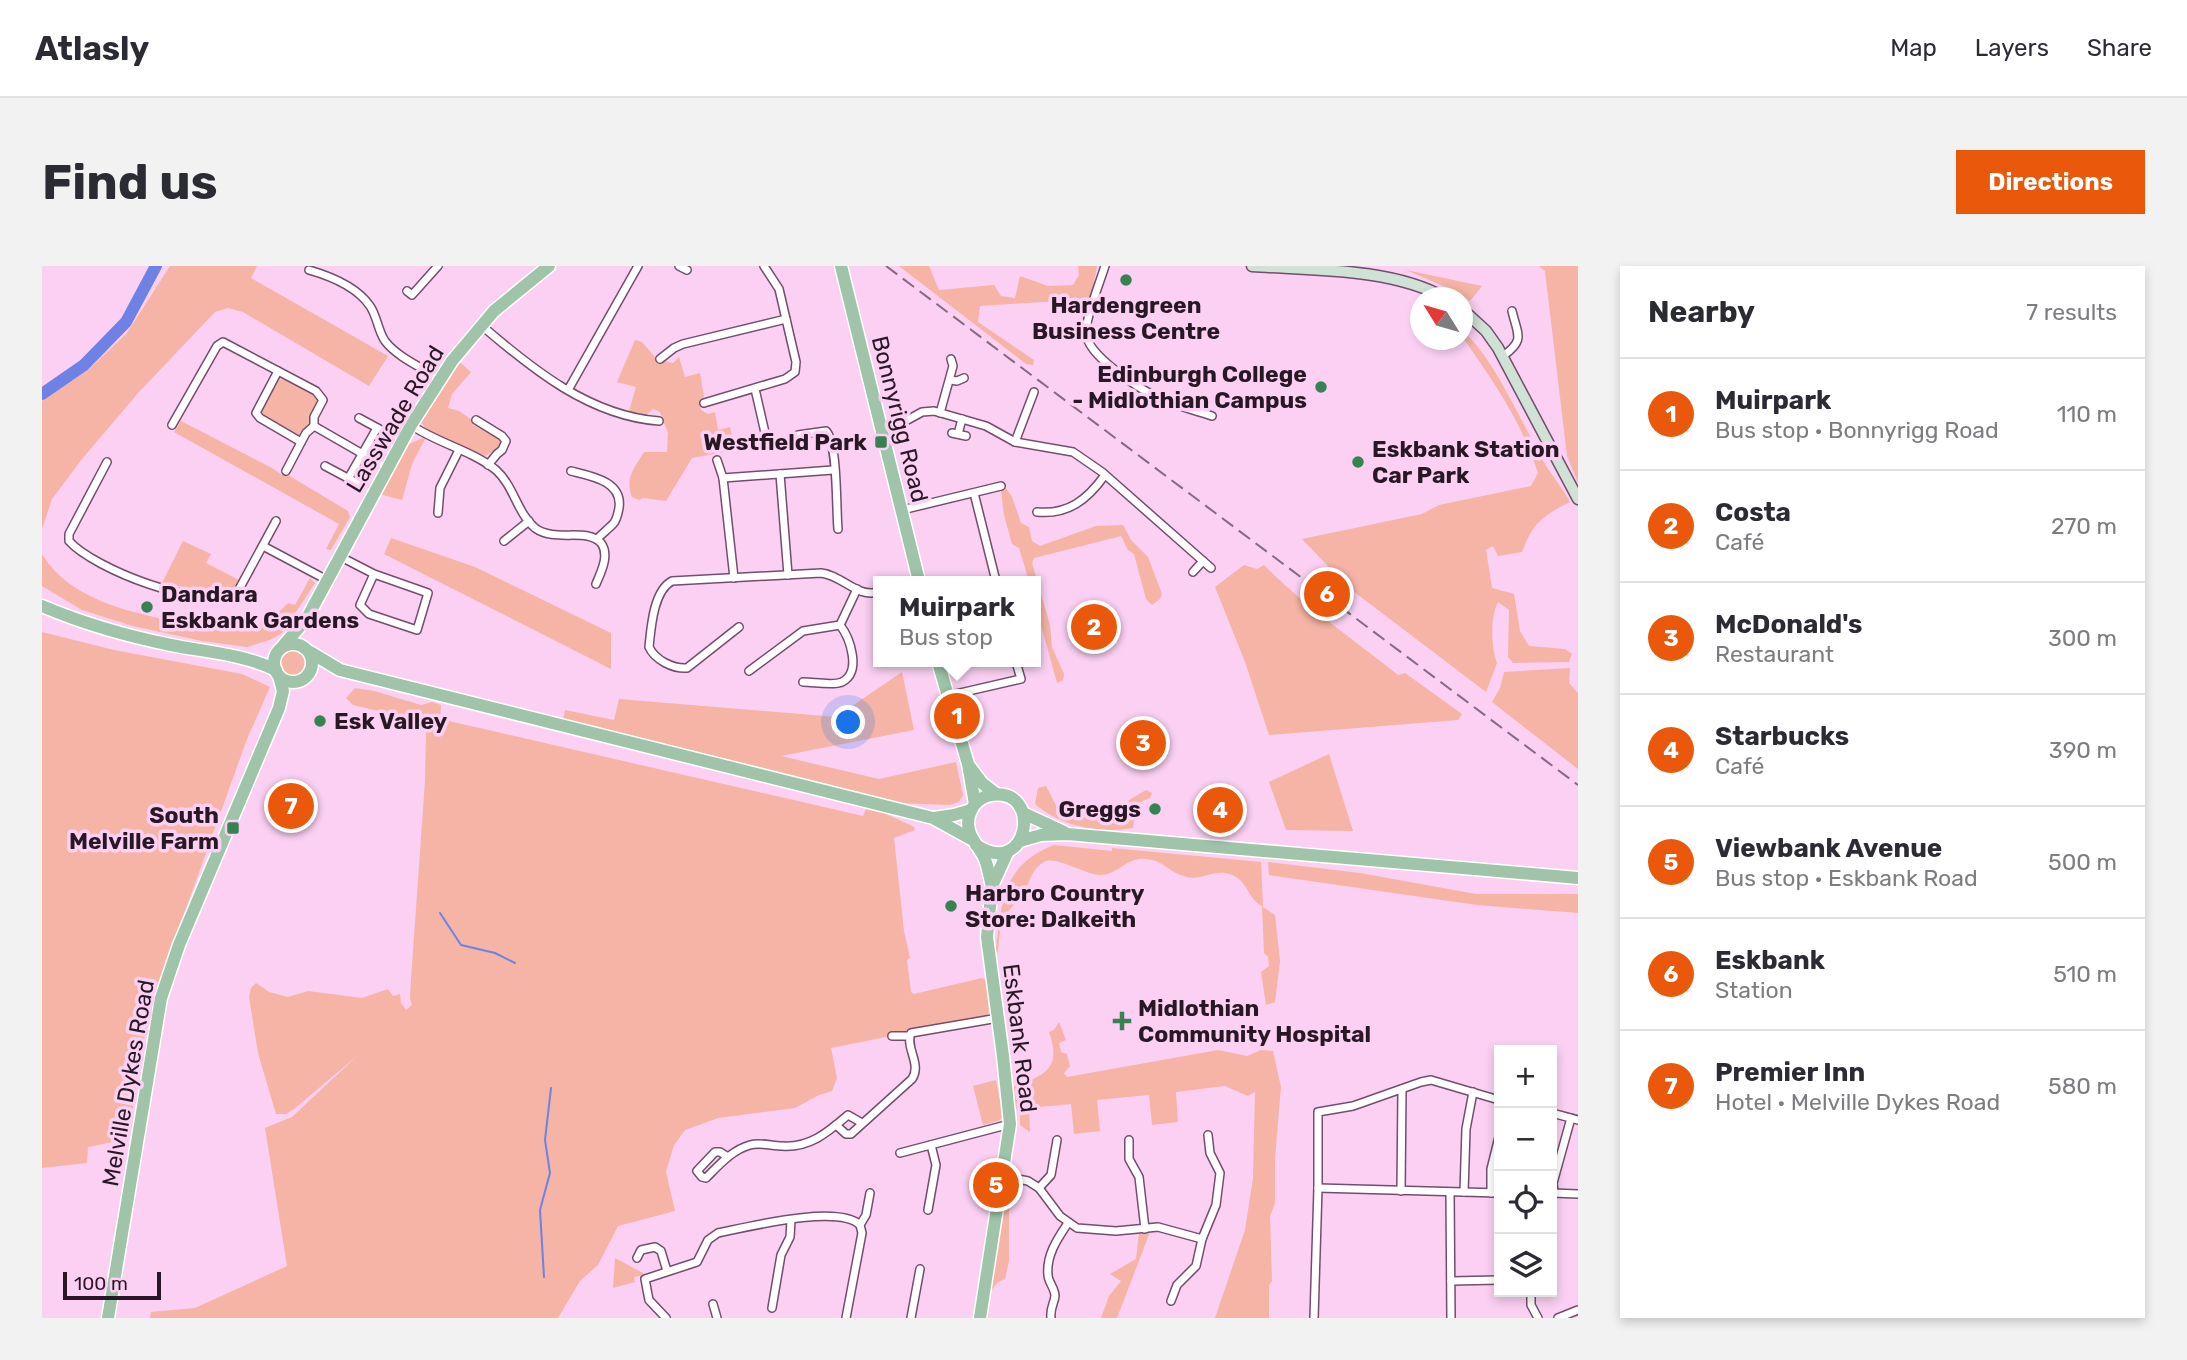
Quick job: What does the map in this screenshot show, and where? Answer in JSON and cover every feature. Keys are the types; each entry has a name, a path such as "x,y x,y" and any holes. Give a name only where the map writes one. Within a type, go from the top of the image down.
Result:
{"main road":[{"name":"Lasswade Road","path":"281,648 307,618 387,468 440,379 481,325 549,266"},
{"name":"Bonnyrigg Road","path":"841,266 917,576"},
{"path":"1252,266 1320,269 1384,277 1421,287"},
{"path":"1473,319 1486,331 1503,356 1578,499"},
{"path":"42,607 135,638 247,658 278,673 286,680 303,679 318,673 340,670"},
{"name":"Lasswade Road","path":"307,618 304,634 308,651"},
{"path":"247,658 298,644 340,670 933,818 991,852 1007,851 1020,841 1041,835 1067,834 1578,878"},
{"path":"278,673 274,660 281,648"},
{"path":"303,679 313,665 308,651"},
{"path":"939,667 968,764 973,807 968,822 974,842"},
{"name":"Melville Dykes Road","path":"108,1318 154,1030 162,998 179,945 279,708 283,691 278,673"},
{"name":"Melville Dykes Road","path":"279,708 303,679"},
{"path":"968,764 982,783 996,794 1013,799 1023,813 1025,823 1020,841"},
{"path":"933,818 954,816 973,807 984,797 996,794"},
{"path":"1023,813 1067,834"},
{"name":"Eskbank Road","path":"974,842 987,865 992,886"},
{"name":"Eskbank Road","path":"980,1318 1010,1124 987,937 992,886 1007,851"}],"street":[{"path":"407,291 412,295 438,266"},
{"path":"568,390 638,266"},
{"path":"704,403 785,379 795,372 796,362 779,289 764,266"},
{"path":"1105,266 1086,330 1087,341 1102,359 1135,384 1160,398 1212,416"},
{"path":"309,270 325,274 361,296 371,306 385,340 395,350 440,379"},
{"path":"1503,356 1517,345 1519,339 1512,326 1512,312"},
{"path":"660,359 670,355 683,344 786,319"},
{"path":"481,325 517,356 568,390 613,411 651,417 659,421"},
{"path":"172,425 173,413 217,346 223,342 321,395 323,400 314,417 314,426"},
{"path":"940,413 953,366 951,359"},
{"path":"278,371 256,413 302,442"},
{"path":"950,380 964,378"},
{"path":"755,388 764,435"},
{"path":"1015,442 1034,392"},
{"path":"882,434 922,412 940,413 991,427 1015,442 1073,453 1105,475 1211,568"},
{"path":"348,479 380,430 359,418"},
{"path":"958,434 962,419"},
{"path":"476,420 506,441 502,450 488,465"},
{"path":"411,425 488,465 506,481 529,521 542,532 554,535 585,535 597,539 604,549 605,559 596,584"},
{"path":"286,471 310,428 314,426"},
{"path":"314,426 387,468"},
{"path":"797,435 826,431 830,435 840,524"},
{"path":"438,513 440,488 459,450"},
{"path":"717,460 723,478 734,578"},
{"path":"107,462 68,538 72,545 93,560 159,588 195,596 231,596 241,588 276,521"},
{"path":"324,466 359,484"},
{"path":"723,478 834,470"},
{"path":"571,471 595,477 614,488 618,495 620,504 617,517 597,539"},
{"path":"780,474 788,575"},
{"path":"1037,512 1066,510 1087,496 1105,475"},
{"path":"902,510 1000,486"},
{"path":"974,493 995,576"},
{"path":"504,541 529,521"},
{"path":"263,546 327,580"},
{"path":"341,556 374,574 428,593 417,630 369,614 360,605 374,574"},
{"path":"1193,572 1203,561"},
{"path":"737,632 683,669 656,657 649,648 653,612 668,583 827,573 867,594 873,593"},
{"path":"803,682 839,683 849,676 853,663 847,636 840,625 857,589"},
{"path":"749,671 803,631 840,625"},
{"path":"946,696 1021,679 1017,667"},
{"path":"892,1036 909,1036 914,1032 998,1018"},
{"path":"836,1125 849,1135 914,1076 916,1070 909,1036"},
{"path":"1314,1318 1318,1112 1353,1106 1431,1080 1494,1098"},
{"path":"1401,1191 1402,1089"},
{"path":"1464,1192 1466,1129 1473,1092"},
{"path":"728,1157 754,1144 797,1147 806,1145 850,1114 862,1123"},
{"path":"1557,1114 1575,1119 1557,1171"},
{"path":"900,1153 1010,1124"},
{"path":"1171,1301 1177,1285 1196,1266 1202,1239 1216,1205 1220,1180 1218,1167 1210,1153 1208,1135"},
{"path":"1039,1188 1051,1175 1058,1140"},
{"path":"1129,1140 1129,1159 1139,1177 1145,1229"},
{"path":"928,1210 936,1165 931,1145"},
{"path":"1494,1157 1491,1169 1494,1187"},
{"path":"1003,1175 1028,1181 1039,1188 1054,1210 1077,1228 1097,1231 1166,1228 1202,1239"},
{"path":"1318,1188 1494,1193"},
{"path":"1450,1192 1451,1318"},
{"path":"860,1225 866,1215 870,1193"},
{"path":"1557,1193 1578,1194"},
{"path":"666,1318 652,1305 644,1282 648,1277 697,1262 708,1240 718,1233 832,1215 853,1220 860,1225 862,1233 846,1318"},
{"path":"772,1308 781,1255 790,1237 791,1220"},
{"path":"1051,1317 1050,1308 1055,1292 1047,1274 1048,1263 1056,1242 1068,1223"},
{"path":"637,1258 641,1250 655,1247 661,1251 667,1271"},
{"path":"911,1318 920,1269"},
{"path":"1451,1281 1494,1280"},
{"path":"1531,1297 1531,1305 1538,1318"},
{"path":"713,1304 717,1318"},
{"path":"1558,1318 1578,1310"}],"shaded area":[{"path":"170,266 257,266 251,278 388,356 369,386 243,312 228,308 215,312 139,392 82,459 52,499 42,529 42,401 89,369 127,333"},
{"path":"899,266 929,266 939,290 994,285 1001,296 1015,298 1020,276 1048,286 1073,285 1079,275 1078,266 1097,266 1091,299 980,306 978,322 1034,360 1033,365 1026,364"},
{"path":"1539,266 1578,266 1578,483 1567,456 1545,271"},
{"path":"1406,270 1482,286 1473,297 1473,287 1445,287"},
{"path":"635,340 642,342 661,364 664,361 673,363 679,357 685,377 700,373 704,397 700,401 701,410 708,414 715,412 718,430 730,427 735,450 692,458 666,501 643,498 639,500 632,497 630,490 632,473 644,452 667,452 668,433 660,412 653,409 646,415 629,411 636,387 617,382"},
{"path":"1473,341 1497,375 1546,466 1570,502 1540,521 1530,534 1522,552 1498,556 1493,546 1486,550 1492,588 1514,594 1520,631 1529,646 1565,649 1572,654 1569,662 1513,663 1508,657 1509,610 1498,602 1492,632 1497,663 1486,692 1349,588 1302,539 1422,514 1439,505 1531,486 1538,473 1532,455 1496,386 1471,350"},
{"path":"457,360 471,372 452,394 448,408 459,411 472,420 473,425 500,439 500,447 485,456 430,432 421,423"},
{"path":"279,379 317,396 319,402 310,424 299,435 264,416 261,411"},
{"path":"181,421 282,475 288,475 348,511 350,517 331,550 326,549 339,524 174,432"},
{"path":"425,439 412,464 402,500 379,494 409,444"},
{"path":"1006,488 1021,523 1029,527 1032,541 1040,546 1096,526 1123,525 1131,540 1148,557 1162,594 1160,599 1152,605 1146,599 1134,554 1128,550 1121,536 1034,558 1032,563 1036,576 1027,576 1019,548 1012,544 1001,490"},
{"path":"391,538 475,567 611,633 611,669 384,554"},
{"path":"183,541 211,554 206,563 241,581 231,590 210,593 208,590 196,592 162,583"},
{"path":"42,554 54,570 69,583 104,602 144,615 223,630 239,630 265,621 288,603 295,605 310,578 315,583 282,633 247,647 202,641 133,626 82,610 42,586"},
{"path":"1244,565 1257,569 1264,565 1312,608 1398,675 1405,673 1462,714 1458,720 1269,735 1245,662 1215,587"},
{"path":"1041,594 1050,625 1052,647 1064,674 1063,680 1057,683 1041,625"},
{"path":"42,632 114,650 242,674 270,687 247,739 174,942 143,1042 128,1139 88,1147 87,1163 42,1168"},
{"path":"293,648 303,652 307,662 303,672 293,676 283,672 279,662 283,652"},
{"path":"1570,668 1569,683 1578,693 1578,769 1492,702 1500,688 1504,672"},
{"path":"902,672 914,730 781,756 879,779 956,762 963,795 959,802 950,805 898,803 563,720 565,710 614,720 619,699 836,717"},
{"path":"355,688 421,705 432,702 441,705 440,719 863,816 866,809 884,813 914,827 915,830 894,838 904,931 910,958 907,960 911,992 914,994 982,978 986,980 989,1012 986,1017 831,1048 837,1078 832,1091 795,1108 718,1118 685,1130 674,1145 666,1172 675,1211 618,1226 598,1265 580,1281 558,1318 150,1318 151,1312 195,1308 287,1266 265,1128 292,1117 357,1056 294,1109 286,1114 276,1114 258,1053 249,997 251,988 256,983 269,992 288,997 308,991 362,998 388,989 393,996 400,994 401,1003 406,1010 412,1005 411,979 426,733 417,720 353,705 346,698"},
{"path":"1329,754 1353,831 1286,830 1269,782"},
{"path":"1046,786 1060,813 1125,824 1129,800 1146,790 1152,793 1150,798 1138,803 1133,828 1107,830 1081,827 1045,812 1035,804 1038,788"},
{"path":"1054,845 1261,862 1263,907 1275,915 1280,961 1275,1002 1266,1005 1261,972 1269,966 1268,957 1264,953 1262,906 1236,877 1229,874 1192,878 1180,875 1154,860 1134,860 1110,873 1100,875 1055,861 1040,864 1024,892 1006,915 1001,927 997,956 995,955 1003,904 1013,876 1036,854"},
{"path":"1268,862 1360,873 1476,894 1578,894 1578,913 1477,905 1269,875"},
{"path":"1059,1022 1066,1040 1059,1043 1061,1052 1067,1054 1070,1066 1064,1073 1067,1077 1218,1050 1247,1056 1261,1050 1273,1051 1281,1087 1275,1158 1275,1203 1270,1216 1272,1281 1269,1285 1269,1318 1215,1318 1245,1230 1253,1178 1255,1092 1248,1096 1225,1086 1176,1092 1178,1122 1152,1125 1149,1095 1097,1100 1100,1131 1074,1134 1071,1104 1029,1108 1030,1132 1020,1125 1014,1086 1048,1069 1053,1054 1049,1032 1054,1030"},
{"path":"996,1080 1003,1116 1000,1120 983,1125 973,1086"},
{"path":"1002,1205 1009,1206 1009,1261 1005,1279 998,1282 990,1292"},
{"path":"1150,1232 1117,1318 1101,1318 1109,1296 1121,1281 1110,1274 1136,1259 1139,1233"},
{"path":"615,1258 643,1275 634,1277 635,1282 613,1288"}],"waterway":[{"path":"42,394 84,365 126,322 156,266"},
{"path":"440,913 461,945 495,953 515,963"},
{"path":"544,1277 540,1210 550,1173 545,1140 551,1088"}],"railway":[{"path":"886,266 1578,785"}],"place":[{"name":"Hardengreen Business Centre","path":"1126,280"},
{"name":"Edinburgh College - Midlothian Campus","path":"1321,387"},
{"name":"Westfield Park","path":"881,442"},
{"name":"Eskbank Station Car Park","path":"1358,462"},
{"name":"Eskbank","path":"1327,594"},
{"name":"Dandara Eskbank Gardens","path":"147,607"},
{"name":"Costa","path":"1094,627"},
{"name":"Muirpark","path":"957,716"},
{"name":"Esk Valley","path":"320,721"},
{"name":"McDonald's","path":"1143,743"},
{"name":"Premier Inn","path":"291,806"},
{"name":"Greggs","path":"1155,809"},
{"name":"Starbucks","path":"1220,810"},
{"name":"South Melville Farm","path":"233,828"},
{"name":"Harbro Country Store: Dalkeith","path":"951,906"},
{"name":"Midlothian Community Hospital","path":"1122,1021"},
{"name":"Viewbank Avenue","path":"996,1185"}]}
